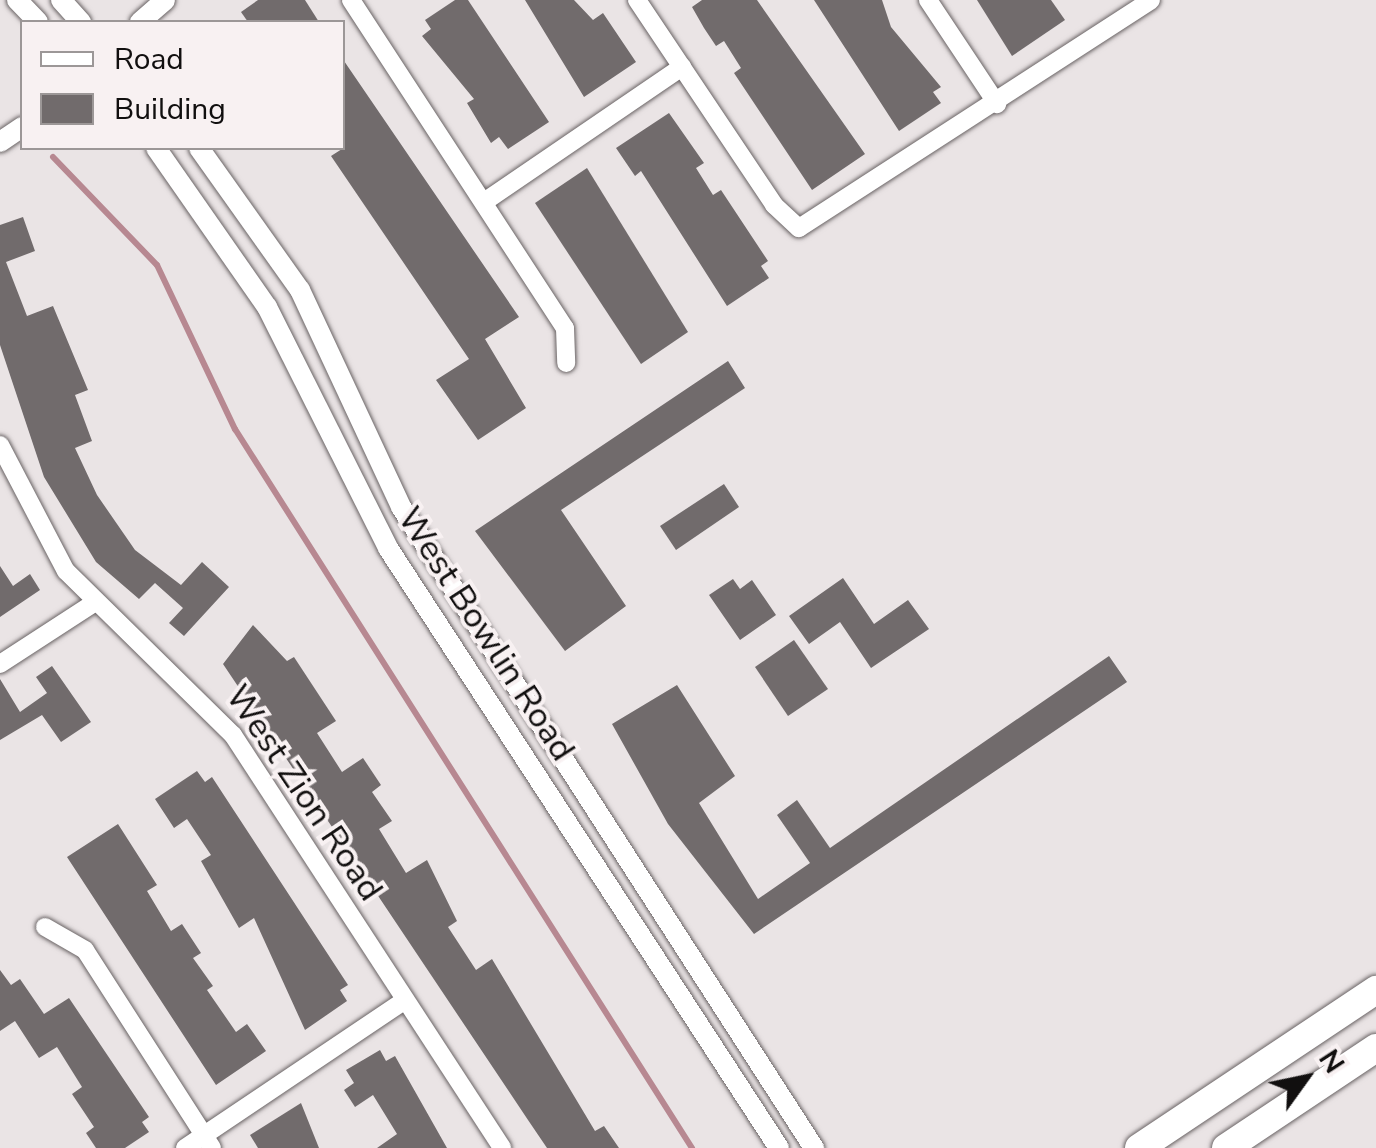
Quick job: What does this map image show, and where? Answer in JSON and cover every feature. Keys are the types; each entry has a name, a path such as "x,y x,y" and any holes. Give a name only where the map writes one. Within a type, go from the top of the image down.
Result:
{"highway":[{"path":"1138,1148 1376,990"},
{"path":"1226,1148 1376,1048"}],"street":[{"path":"16,0 36,20"},
{"path":"62,0 80,20"},
{"path":"142,20 166,0"},
{"path":"351,0 565,328 566,363"},
{"path":"638,0 774,205 799,228 997,104 1151,0"},
{"path":"928,0 997,104"},
{"path":"484,202 682,67"},
{"name":"West Bowlin Road","path":"157,150 267,306 388,548 779,1148"},
{"name":"West Bowlin Road","path":"200,150 300,290 401,507 814,1148"},
{"name":"West Zion Road","path":"0,445 44,537 94,603 233,735 502,1148"},
{"path":"0,664 94,603"},
{"path":"45,927 85,950 208,1142"},
{"path":"185,1148 208,1142 404,1001"}],"building":[{"path":"258,0 305,0 318,20 247,20 241,12"},
{"path":"455,0 468,0 549,122 508,149 499,137 491,143 467,103 474,99 422,36 431,29 425,20"},
{"path":"525,0 574,0 593,20 603,13 636,62 584,97"},
{"path":"702,0 757,0 865,154 812,190 734,73 741,68 724,41 716,46 704,28 692,7"},
{"path":"814,0 882,0 891,27 941,87 933,92 941,103 899,131"},
{"path":"977,0 1051,0 1065,20 1012,56"},
{"path":"345,62 519,317 485,339 526,408 478,440 436,380 469,359 331,156 345,150"},
{"path":"669,113 704,163 696,168 713,195 721,190 768,261 761,266 769,278 727,306 641,171 635,176 616,148"},
{"path":"587,168 688,332 641,364 535,203"},
{"path":"23,217 35,251 6,262 27,316 53,306 88,390 75,395 92,441 75,448 97,495 135,550 181,585 202,562 229,587 184,636 169,623 183,608 155,583 139,599 96,562 44,477 0,345 0,225"},
{"path":"728,361 745,388 561,510 626,606 565,651 475,531"},
{"path":"724,484 739,507 676,550 660,526"},
{"path":"0,566 13,586 30,574 40,590 0,617"},
{"path":"843,578 874,624 908,600 929,629 871,668 840,622 809,644 789,616"},
{"path":"733,579 740,589 752,580 776,615 740,640 709,595"},
{"path":"253,625 287,661 294,657 336,721 317,733 342,772 363,758 381,785 372,792 392,821 379,829 406,873 427,860 457,921 448,927 476,970 492,959 595,1131 604,1126 619,1148 547,1148 223,664"},
{"path":"794,640 828,689 788,716 755,667"},
{"path":"1109,656 1127,682 754,934 668,824 612,724 677,685 735,776 699,803 758,899 810,863 777,815 797,800 830,848"},
{"path":"52,666 91,722 61,742 42,715 0,740 0,679 20,712 47,693 36,677"},
{"path":"197,771 205,782 212,777 348,985 340,990 347,1001 305,1030 254,918 239,928 201,861 211,855 187,819 174,828 155,799"},
{"path":"118,824 157,885 147,891 171,931 182,924 201,953 193,958 213,986 207,990 236,1032 247,1024 266,1051 216,1085 67,857"},
{"path":"0,970 11,985 20,979 44,1014 69,998 149,1117 142,1122 149,1132 125,1148 96,1148 86,1133 94,1127 72,1094 82,1087 57,1047 39,1058 15,1021 0,1031"},
{"path":"380,1050 386,1061 395,1056 447,1148 377,1148 397,1134 373,1095 355,1107 344,1090 354,1083 346,1070"},
{"path":"301,1103 319,1148 258,1148 250,1135"}],"waterway":[{"path":"53,157 157,265 235,429 692,1148"}]}
